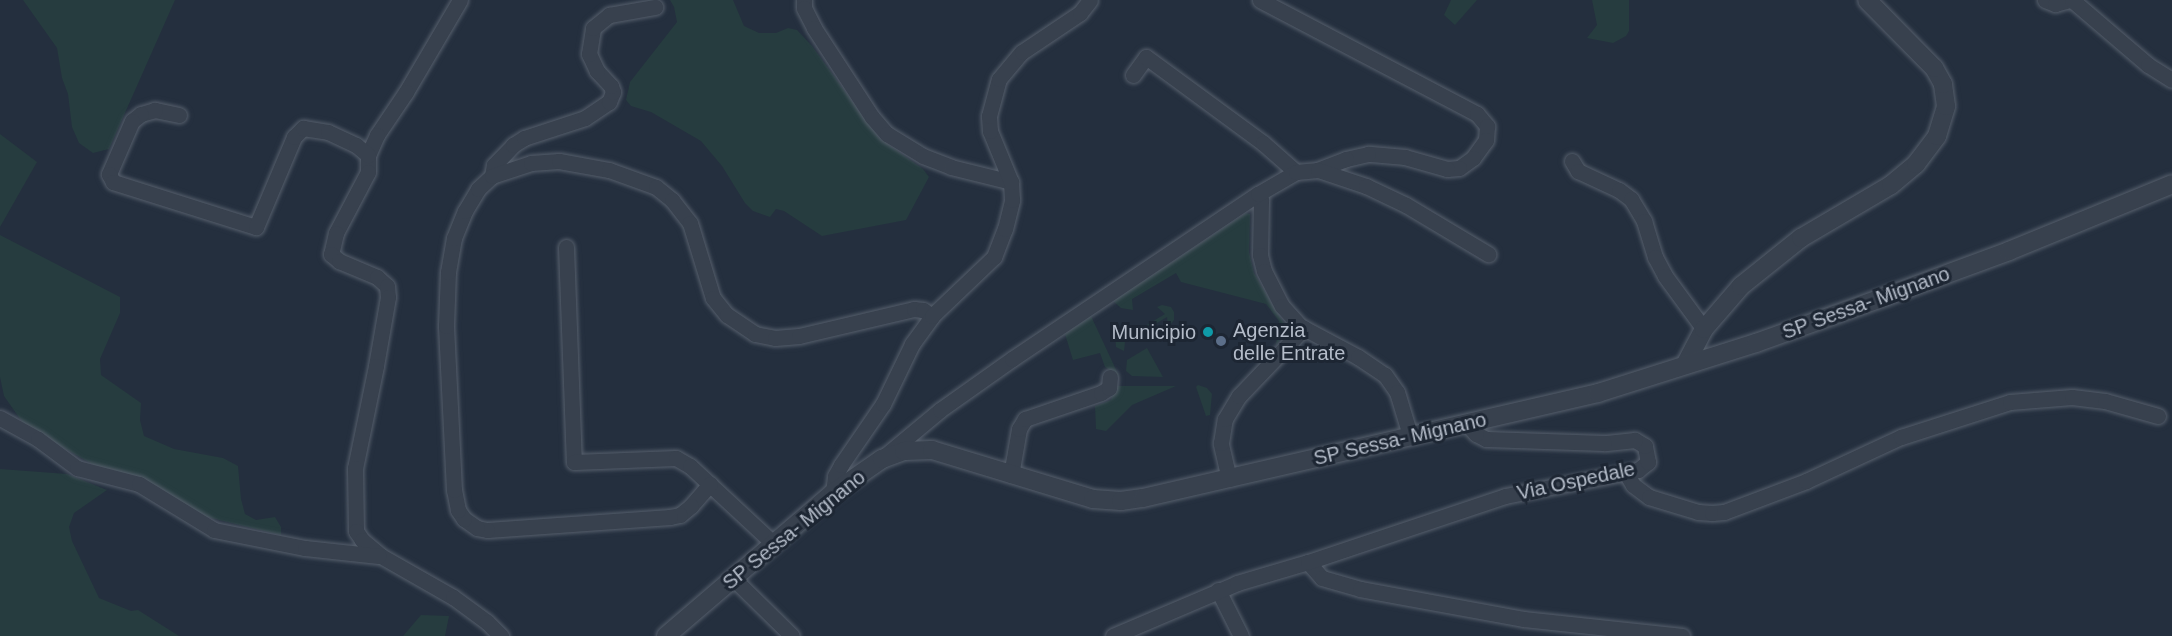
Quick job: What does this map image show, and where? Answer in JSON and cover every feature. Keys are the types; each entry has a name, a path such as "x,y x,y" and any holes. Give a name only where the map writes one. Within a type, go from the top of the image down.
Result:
{"street":[{"path":"460,0 398,106 381,128 368,155 368,172 336,233 331,254 339,261 378,277 387,286 388,297 354,480 356,531 362,540 381,556 453,597 487,622 501,636"},
{"path":"804,0 804,8 814,28 872,117 887,134 923,156 1011,182"},
{"path":"833,493 835,476 841,465 875,416 902,362 932,316 994,257 1010,210 1011,182 990,130 991,103 999,79 1022,52 1080,13 1090,0"},
{"path":"882,459 940,410 985,378 1258,194 1296,172 1318,170 1346,159 1368,154 1405,156 1448,169 1459,168 1473,159 1486,140 1487,126 1477,114 1260,0"},
{"path":"1685,365 1704,329 1728,299 1777,255 1832,219 1891,185 1916,164 1937,136 1946,106 1943,84 1934,68 1867,0"},
{"path":"2045,0 2055,4 2071,0 2148,65 2172,80"},
{"path":"492,176 494,165 513,145 524,138 585,118 609,102 613,92 611,86 597,71 589,54 593,28 609,15 655,7"},
{"path":"1134,75 1146,57 1263,143 1296,172"},
{"path":"179,115 155,110 141,114 132,121 109,174 113,182 256,227 294,137 303,128 328,132 356,145 368,155"},
{"path":"1572,160 1578,171 1619,190 1631,200 1644,221 1655,257 1665,276 1704,329"},
{"path":"710,484 692,506 680,515 670,517 487,530 477,528 464,519 458,510 454,490 446,326 448,272 454,238 465,211 478,189 492,176 531,163 558,161 609,170 656,187 672,200 690,223 705,279 720,308 740,326 766,337 799,336 914,309 923,310 932,316"},
{"path":"1318,170 1384,194 1488,254"},
{"name":"SP Sessa- Mignano","path":"666,636 833,493 882,459 904,451 925,449 1093,499 1114,501 1143,498 1587,396 1756,343 2009,251 2172,184"},
{"path":"1258,194 1261,200 1258,241 1264,271 1289,316 1304,328 1358,357 1385,375 1397,392 1410,435"},
{"path":"566,247 574,462 676,458 710,484 774,544"},
{"path":"1229,478 1221,443 1225,419 1239,396 1304,328"},
{"path":"1011,475 1018,429 1025,419 1101,393 1108,388 1110,376"},
{"path":"1626,472 1633,485 1649,497 1698,512 1712,513 1746,504 1806,481 1901,437 2010,402 2072,397 2105,401 2158,416"},
{"path":"0,418 38,439 77,468 139,484 214,530 305,549 381,556"},
{"name":"Via Ospedale","path":"1113,636 1139,631 1218,590 1505,496 1642,469 1648,462 1646,446 1635,440 1604,442 1486,439 1476,434 1466,423"},
{"path":"1308,562 1322,578 1360,589 1524,619 1682,636"},
{"path":"734,579 792,636"},
{"path":"1218,590 1240,636"}],"green space":[{"path":"23,0 175,0 109,149 93,153 79,143 72,127 68,94 62,78 57,48"},
{"path":"670,0 733,0 744,26 759,33 776,33 788,28 797,30 812,46 879,138 923,169 929,177 906,220 822,236 784,211 776,209 770,217 753,211 745,203 722,166 701,141 651,112 631,106 626,100 630,82 677,22"},
{"path":"1451,0 1477,0 1455,25 1444,15"},
{"path":"1592,0 1629,0 1629,31 1626,36 1613,43 1587,38 1597,25"},
{"path":"0,134 37,162 0,227"},
{"path":"1246,213 1250,214 1249,252 1254,273 1288,330 1276,345 1279,321 1266,304 1181,282 1176,273 1132,299 1133,310 1121,308 1113,301"},
{"path":"0,235 120,297 120,313 100,359 101,375 141,403 140,420 144,436 174,449 223,458 238,466 245,514 256,520 275,517 281,527 281,535 195,514 94,465 25,426 4,396 0,377"},
{"path":"1162,305 1171,307 1174,312 1174,320 1171,324 1168,326 1167,317 1125,342 1124,351 1116,347 1115,334 1123,339 1165,314 1157,307"},
{"path":"1091,316 1119,376 1105,367 1100,353 1073,360 1065,334"},
{"path":"1147,348 1163,377 1132,376 1126,371 1127,360"},
{"path":"1198,385 1207,388 1212,394 1210,415 1206,416 1196,387"},
{"path":"1116,386 1176,386 1132,405 1106,431 1096,429 1095,406 1111,400"},
{"path":"0,469 67,474 107,490 74,513 69,527 72,541 99,598 131,611 138,610 179,636 0,636"},
{"path":"421,615 449,616 445,636 403,636"}],"place":[{"name":"Municipio","path":"1208,332"},
{"name":"Agenzia delle Entrate","path":"1221,341"}]}
